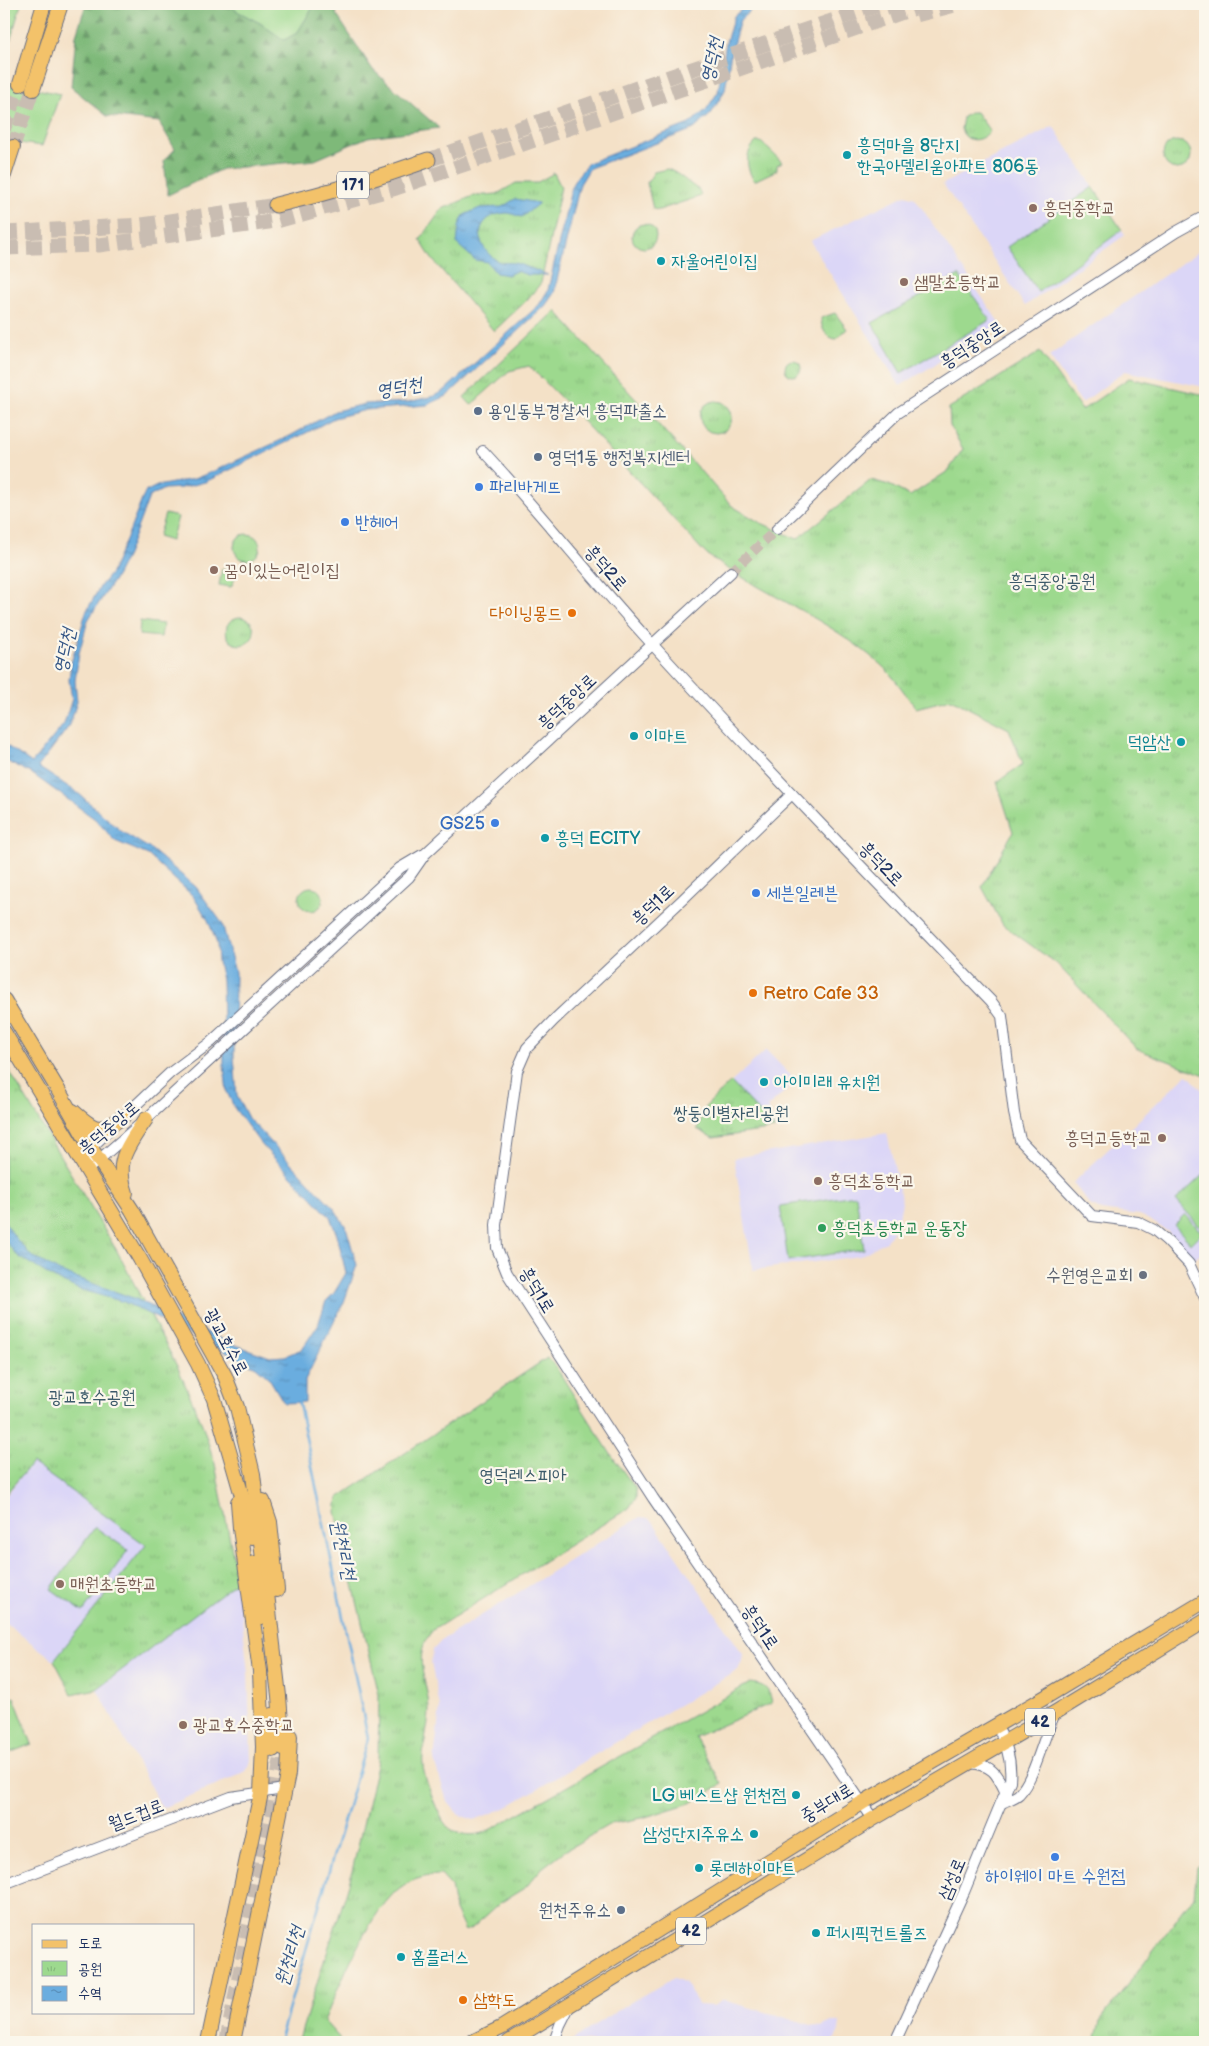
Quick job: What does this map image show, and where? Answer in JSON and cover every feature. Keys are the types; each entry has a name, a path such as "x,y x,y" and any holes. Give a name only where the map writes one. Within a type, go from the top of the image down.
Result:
{"highway":[{"name":"171","path":"276,205 332,192 428,160"}],"main road":[{"path":"44,4 27,86 61,4"},
{"path":"4,175 13,147"},
{"name":"광교호수로","path":"4,1000 91,1148 132,1210 166,1274 225,1376 237,1407 253,1474 278,1686 278,1749 251,1526 214,1400 198,1364 140,1259 4,1032"},
{"path":"64,1103 90,1126 98,1128 109,1127 123,1116"},
{"path":"132,1210 121,1180 121,1163 128,1146 146,1120"},
{"path":"233,2042 284,1789 291,1745 270,1522 253,1474"},
{"path":"208,2042 261,1793 263,1747 260,1671 240,1528 236,1476"},
{"name":"중부대로","path":"472,2042 495,2032 513,2021 862,1803 1205,1601"},
{"name":"42","path":"518,2040 552,2017 873,1819 1006,1742 1205,1620"},
{"path":"1056,1712 1050,1699 1063,1686"},
{"path":"552,2017 549,2010 551,2006 587,1981 589,1974"}],"street":[{"name":"흥덕중앙로","path":"778,530 898,413 1176,232 1205,216"},
{"name":"흥덕2로","path":"483,451 533,505 584,568 653,644 792,794 991,1001 1002,1016 1014,1113 1020,1140 1092,1216 1138,1222 1154,1230 1167,1240 1190,1264 1205,1298"},
{"name":"흥덕중앙로","path":"86,1171 146,1120 409,877 425,854 731,572"},
{"name":"흥덕1로","path":"792,794 631,949 554,1020 528,1048 517,1071 496,1225 497,1248 506,1273 546,1336 672,1527 873,1819"},
{"name":"흥덕중앙로","path":"86,1171 91,1148 123,1116 170,1074 211,1042 400,868 425,854"},
{"path":"969,1763 979,1763 991,1769 1000,1779 1004,1798 1020,1793 1028,1779 1056,1712"},
{"name":"삼성로","path":"895,2042 955,1913 1010,1781 1011,1770 1006,1742 996,1725"},
{"name":"월드컵로","path":"4,1884 231,1797 284,1789"},
{"path":"554,2042 560,2024 569,2007"},
{"path":"513,2021 518,2040"}],"shaded area":[{"name":"흥덕중학교","path":"1053,126 1125,235 1025,306 943,184"},
{"name":"샘말초등학교","path":"905,195 915,198 1000,324 900,386 810,241"},
{"path":"1205,247 1205,387 1125,371 1082,403 1049,356"},
{"path":"766,1050 796,1081 768,1107 775,1129 713,1138 697,1129 707,1105"},
{"name":"흥덕고등학교","path":"1187,1074 1205,1093 1205,1249 1195,1258 1167,1231 1140,1215 1101,1210 1090,1205 1073,1183"},
{"name":"흥덕초등학교","path":"887,1133 902,1203 897,1226 886,1241 860,1256 753,1270 734,1158"},
{"name":"매원초등학교","path":"32,1463 146,1545 54,1660 4,1622 4,1498"},
{"path":"640,1517 648,1518 653,1522 743,1654 738,1670 505,1808 474,1820 459,1815 447,1801 434,1760 440,1707 431,1663 433,1650 442,1640"},
{"name":"광교호수중학교","path":"238,1581 248,1673 251,1761 244,1773 162,1808 97,1689"},
{"path":"674,1978 684,1982 699,2005 713,2006 723,2000 815,2026 821,2027 832,2022 840,2022 839,2031 833,2042 569,2042 636,1999"}],"green space":[{"path":"4,4 21,4 4,62"},
{"path":"86,4 229,4 284,40 297,33 315,4 340,4 336,14 373,70 439,128 368,137 315,160 222,169 168,195 164,161 175,149 159,122 107,116 71,87 76,35"},
{"path":"193,4 332,4 296,70"},
{"path":"4,82 60,94 42,146 4,141"},
{"path":"971,112 976,112 990,131 986,135 974,140 966,137 961,129 963,117"},
{"path":"1177,141 1187,145 1191,155 1187,165 1177,169 1167,165 1163,155 1167,145"},
{"path":"756,142 761,142 782,162 777,165 777,170 754,181 749,171 748,156"},
{"path":"667,169 679,175 699,190 701,196 659,210 653,209 647,183 654,172"},
{"path":"554,173 561,187 541,283 526,301 494,331 432,259 420,240 442,209 473,196 497,194 516,183 536,183"},
{"path":"1093,187 1122,230 1038,292 1007,247"},
{"path":"644,224 649,225 655,231 655,241 649,247 644,248 639,247 633,241 632,236 633,231 639,225"},
{"path":"959,275 990,320 901,373 872,323"},
{"name":"흥덕중앙공원","path":"556,311 732,506 759,522 797,539 871,480 889,485 910,496 948,471 963,449 950,426 949,408 1040,352 1082,410 1129,378 1205,395 1205,1075 1137,1049 1057,964 1003,925 982,887 1013,832 997,782 1023,764 1009,729 951,699 916,708 890,674 860,648 839,633 749,582 706,554 567,404 529,366 509,371 471,405 464,397"},
{"path":"835,313 847,329 837,339 833,339 823,329 821,318"},
{"path":"793,360 799,362 801,368 799,374 793,376 787,374 785,368 787,362"},
{"path":"716,401 728,405 732,417 728,429 716,433 704,429 700,417 704,405"},
{"path":"165,514 178,517 171,541 158,537"},
{"path":"247,534 256,538 260,547 256,556 247,560 238,556 234,547 238,538"},
{"path":"222,569 238,572 231,587 219,585"},
{"path":"240,617 250,621 254,631 250,641 240,645 230,641 226,631 230,621"},
{"path":"140,621 163,624 161,637 139,635"},
{"path":"311,887 320,890 323,899 320,908 311,911 302,908 299,899 302,890"},
{"name":"광교호수공원","path":"4,1062 117,1251 178,1368 202,1424 215,1464 238,1581 97,1689 72,1694 54,1660 146,1545 32,1463 4,1496"},
{"name":"쌍둥이별자리공원","path":"731,1082 775,1129 713,1138 697,1129 707,1105"},
{"path":"1205,1173 1205,1233 1176,1200"},
{"name":"흥덕초등학교 운동장","path":"856,1195 864,1249 788,1261 780,1206"},
{"path":"1185,1214 1202,1233 1191,1244 1174,1225"},
{"name":"영덕레스피아","path":"547,1358 554,1364 610,1453 636,1489 636,1498 629,1508 433,1630 426,1640 421,1659 429,1709 423,1766 432,1798 444,1822 450,1829 462,1834 475,1835 488,1831 750,1683 766,1688 772,1703 695,1737 722,1784 690,1803 642,1818 610,1824 563,1852 542,1868 526,1887 500,1903 471,1929 465,1931 455,1910 451,1886 441,1875 416,1879 399,1888 384,1905 363,1936 324,2021 343,2042 298,2042 349,1884 378,1761 379,1695 336,1512 338,1498"},
{"path":"95,1527 128,1550 83,1612 51,1589"},
{"path":"14,1697 32,1744 4,1755 4,1701"},
{"path":"1205,1862 1205,2042 1095,2042 1100,2021 1194,1896 1197,1868"}],"water":[{"path":"748,4 757,4 740,20 731,52 725,90 711,114 694,129 590,168 580,184 554,293 545,306 447,396 427,405 366,410 334,418 205,482 181,488 164,489 149,497 127,555 117,575 88,620 79,653 75,681 77,701 70,725 38,767 78,793 121,831 152,850 196,887 222,923 235,972 234,1056 237,1096 248,1118 334,1208 346,1227 357,1265 344,1302 305,1380 305,1402 284,1403 269,1378 256,1367 124,1302 78,1289 54,1278 18,1256 4,1240 4,1221 30,1255 60,1272 136,1299 230,1343 270,1357 285,1356 302,1349 318,1325 326,1301 334,1293 346,1273 337,1235 330,1217 260,1143 235,1109 227,1092 224,1065 222,980 217,944 208,920 193,896 148,855 115,841 95,819 31,773 4,760 4,744 32,763 64,724 72,699 69,680 71,663 86,612 101,585 111,573 145,492 157,486 194,479 214,471 290,436 335,411 365,404 408,402 434,396 445,390 539,305 548,290 572,185 588,163 689,124 706,110 718,92 726,42 734,16"},
{"path":"515,199 539,203 522,217 507,213 488,219 483,224 481,231 480,238 483,246 498,261 515,263 548,275 528,275 516,271 508,275 496,273 487,262 475,260 457,244 459,226 464,215 480,208 502,207"}],"waterway":[{"name":"원천리천","path":"279,2042 368,1738 298,1399"}],"tunnel":[{"path":"428,160 881,4"},
{"path":"4,248 99,245 277,221 396,188 926,4"},
{"path":"916,15 958,4"},
{"path":"4,129 20,84"},
{"path":"13,147 33,89"},
{"path":"4,233 142,225 276,205"},
{"path":"731,572 777,529"},
{"path":"226,2042 283,1748"}],"place":[{"name":"흥덕마을 8단지 한국아델리움아파트 806동","path":"847,155"},
{"name":"흥덕중학교","path":"1033,208"},
{"name":"자울어린이집","path":"661,261"},
{"name":"샘말초등학교","path":"904,282"},
{"name":"용인동부경찰서 흥덕파출소","path":"478,411"},
{"name":"영덕1동 행정복지센터","path":"538,457"},
{"name":"파리바게뜨","path":"479,487"},
{"name":"반헤어","path":"345,522"},
{"name":"꿈이있는어린이집","path":"214,570"},
{"name":"다이닝몽드","path":"572,613"},
{"name":"이마트","path":"634,736"},
{"name":"덕암산","path":"1181,742"},
{"name":"GS25","path":"495,823"},
{"name":"흥덕 ECITY","path":"545,838"},
{"name":"세븐일레븐","path":"756,893"},
{"name":"Retro Cafe 33","path":"753,993"},
{"name":"아이미래 유치원","path":"764,1082"},
{"name":"흥덕고등학교","path":"1162,1138"},
{"name":"흥덕초등학교","path":"818,1181"},
{"name":"흥덕초등학교 운동장","path":"822,1228"},
{"name":"수원영은교회","path":"1143,1275"},
{"name":"매원초등학교","path":"60,1584"},
{"name":"광교호수중학교","path":"183,1725"},
{"name":"LG 베스트샵 원천점","path":"796,1795"},
{"name":"삼성단지주유소","path":"754,1834"},
{"name":"하이웨이 마트 수원점","path":"1055,1857"},
{"name":"롯데하이마트","path":"699,1868"},
{"name":"원천주유소","path":"621,1910"},
{"name":"퍼시픽컨트롤즈","path":"816,1933"},
{"name":"홈플러스","path":"401,1957"},
{"name":"삼학도","path":"463,2000"}],"water label":[{"name":"영덕천","path":"712,60"},
{"name":"영덕천","path":"399,388"},
{"name":"영덕천","path":"65,651"}]}
